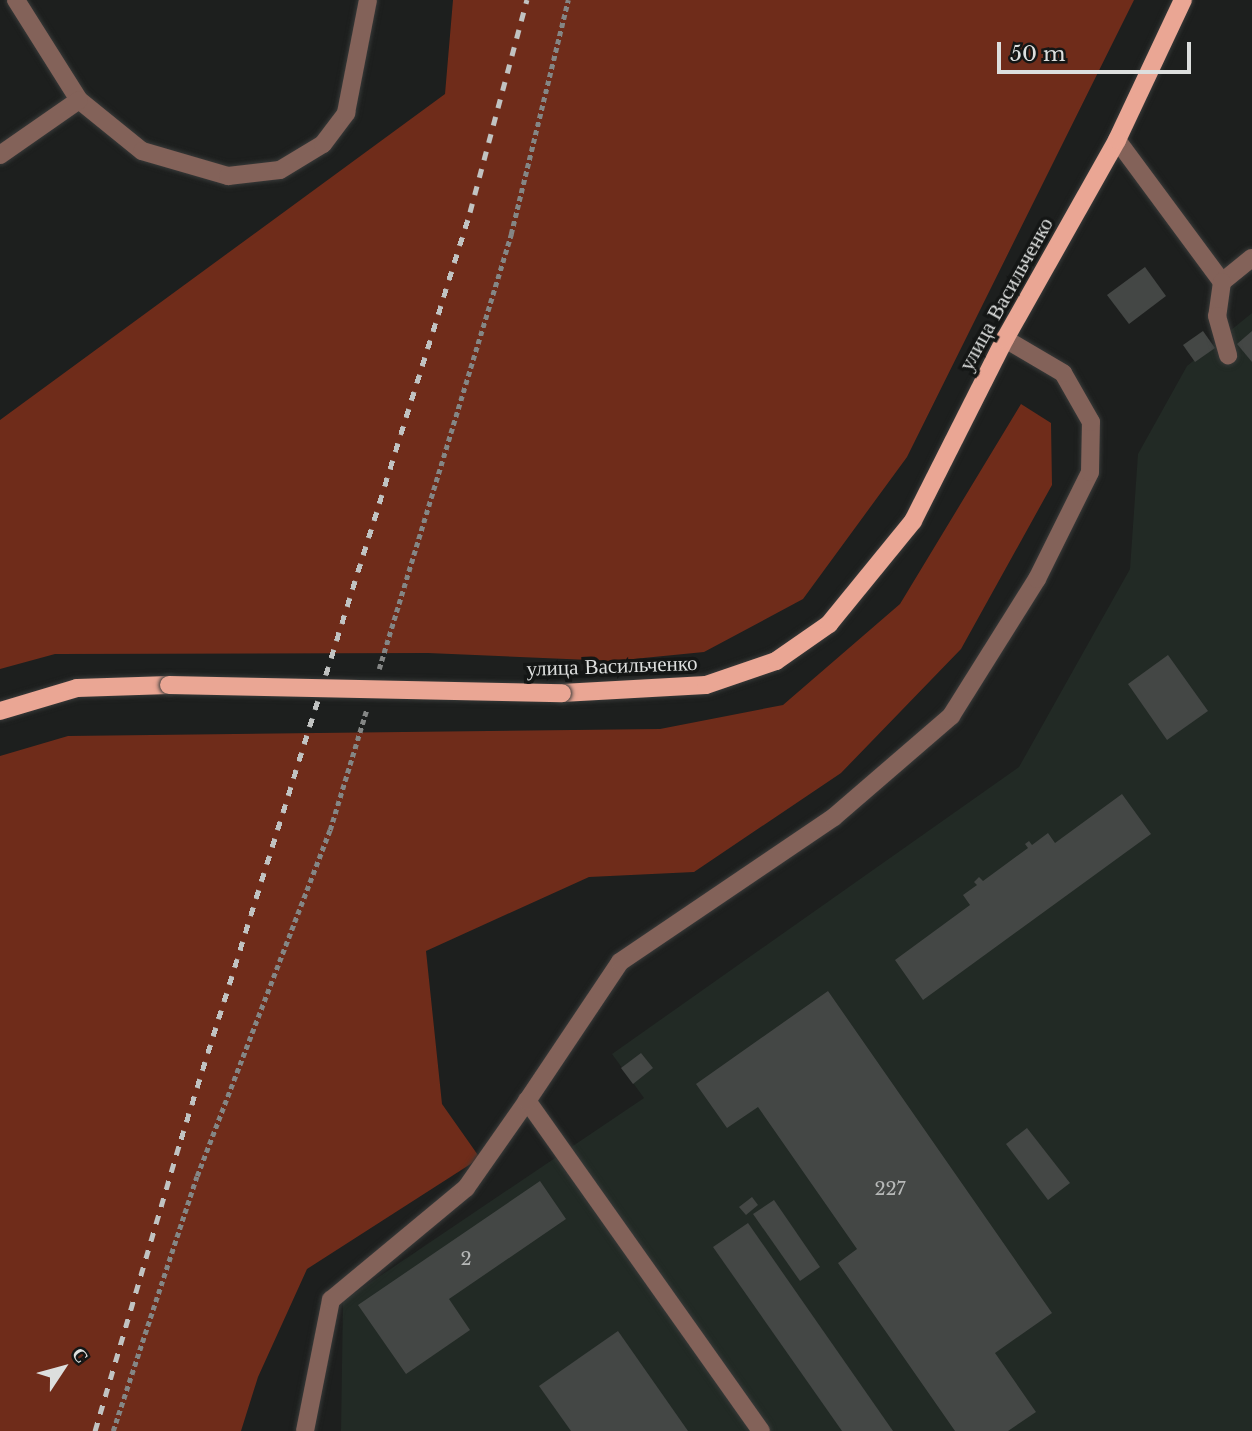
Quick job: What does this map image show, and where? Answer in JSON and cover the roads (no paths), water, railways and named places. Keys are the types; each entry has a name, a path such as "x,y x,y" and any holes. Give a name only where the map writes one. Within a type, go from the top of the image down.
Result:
{"main road":[{"name":"улица Васильченко","path":"0,711 77,688 169,685 562,693 706,685 776,661 829,624 913,522 1005,339 1117,140 1183,0"}],"lane":[{"path":"16,0 79,100 142,151 228,176 280,170 323,144 346,113 368,0"},
{"path":"0,155 79,100"},
{"path":"1117,140 1222,282"},
{"path":"1228,355 1217,316 1222,282 1252,258"},
{"path":"305,1431 331,1300 466,1188 620,961 834,817 951,716 1037,579 1090,472 1091,422 1063,373 1005,339"},
{"path":"527,1101 761,1431"}],"railway":[{"path":"95,1431 181,1139 470,212 527,0"}]}
